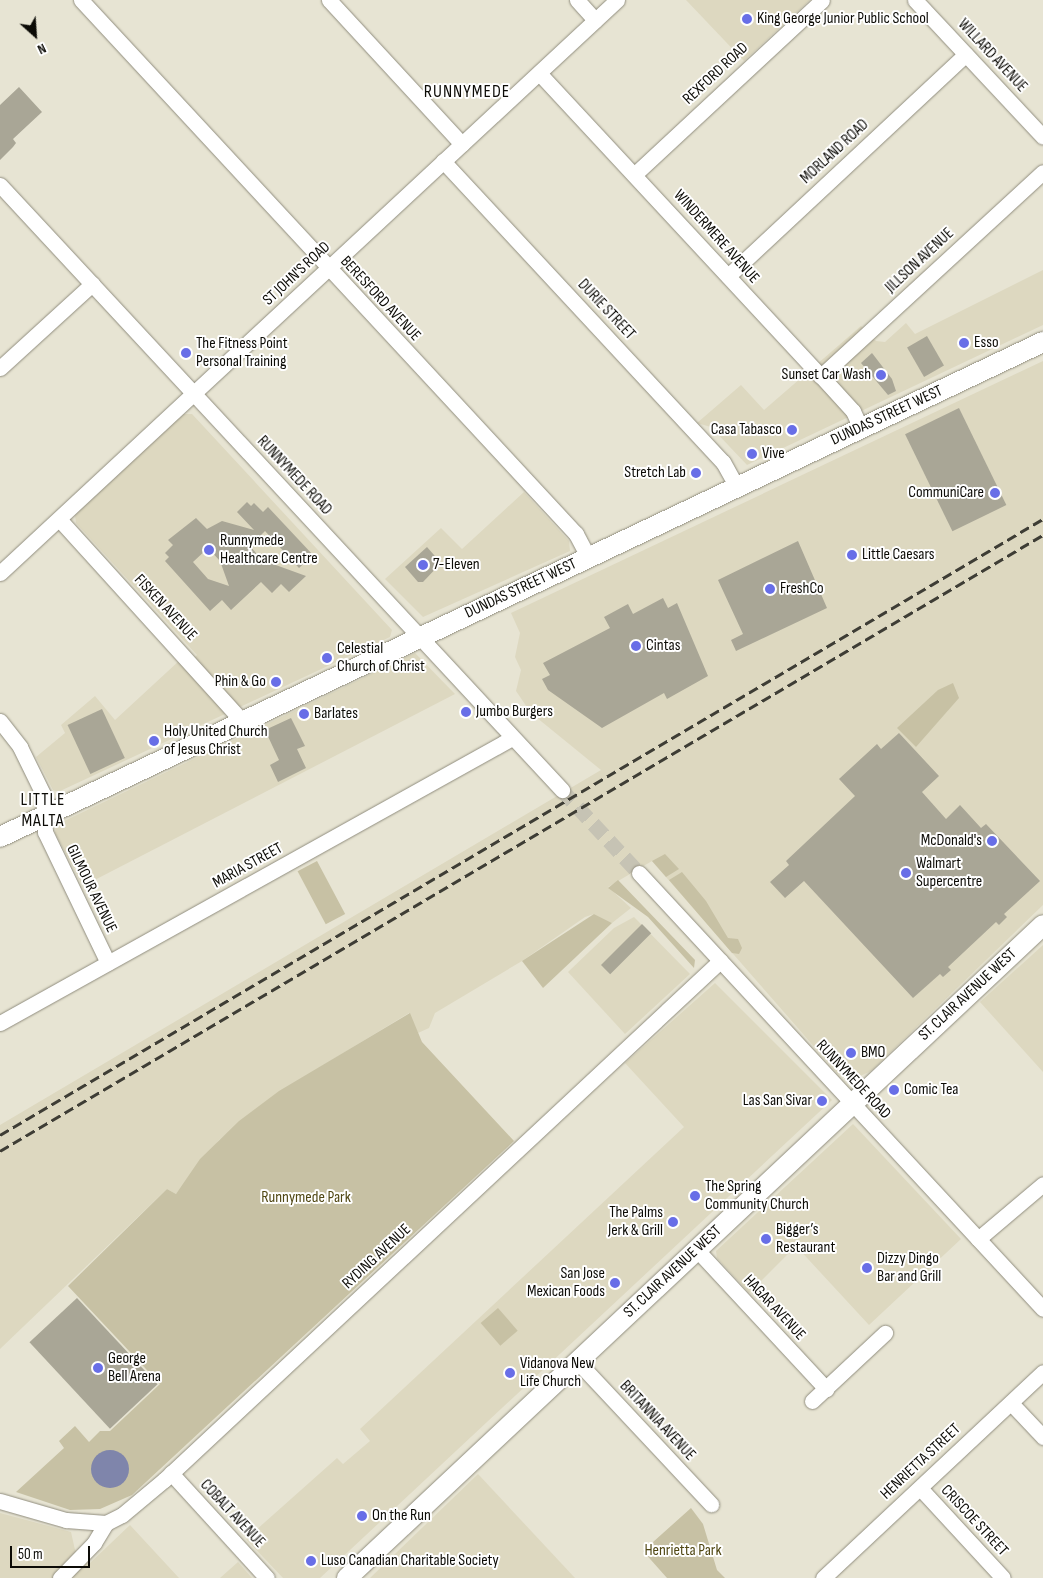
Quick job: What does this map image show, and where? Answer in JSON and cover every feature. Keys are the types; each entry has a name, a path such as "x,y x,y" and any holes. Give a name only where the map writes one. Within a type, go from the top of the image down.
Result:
{"main road":[{"name":"DUNDAS STREET WEST","path":"0,837 1043,342"},
{"name":"ST. CLAIR AVENUE WEST","path":"347,1578 1043,925"}],"street":[{"name":"BERESFORD AVENUE","path":"81,0 328,269 576,534 589,558"},
{"path":"329,0 462,144"},
{"path":"577,0 595,20"},
{"name":"ST JOHN'S ROAD","path":"0,573 617,0"},
{"name":"REXFORD ROAD","path":"635,174 822,0"},
{"name":"WILLARD AVENUE","path":"915,0 1043,137"},
{"name":"MORLAND ROAD","path":"728,276 966,54"},
{"name":"WINDERMERE AVENUE","path":"539,73 821,376 852,411 861,429"},
{"name":"DURIE STREET","path":"443,161 723,462 737,488"},
{"name":"JILLSON AVENUE","path":"821,376 1043,172"},
{"name":"RUNNYMEDE ROAD","path":"0,185 562,790"},
{"path":"0,368 92,284"},
{"name":"FISKEN AVENUE","path":"59,519 243,722"},
{"name":"GILMOUR AVENUE","path":"0,721 20,746 43,794 45,832 108,963"},
{"name":"MARIA STREET","path":"0,1023 512,738"},
{"name":"RUNNYMEDE ROAD","path":"639,874 1043,1309"},
{"name":"RYDING AVENUE","path":"60,1578 94,1543 106,1523 122,1516 171,1473 720,961"},
{"path":"978,1239 1043,1184"},
{"name":"HAGAR AVENUE","path":"697,1250 826,1389"},
{"path":"812,1401 886,1333"},
{"name":"BRITANNIA AVENUE","path":"578,1362 711,1504"},
{"name":"HENRIETTA STREET","path":"827,1577 1043,1372"},
{"path":"1011,1403 1043,1437"},
{"name":"COBALT AVENUE","path":"171,1473 267,1578"},
{"name":"CRISCOE STREET","path":"920,1488 1003,1578"},
{"path":"0,1501 66,1520 106,1523"}],"shaded area":[{"name":"King George Junior Public School","path":"686,0 810,0 744,61"},
{"path":"1043,270 1043,325 747,465 711,427 697,423 741,385 764,410 861,326 876,341 885,342 906,323 915,334"},
{"path":"1043,361 1043,905 871,1071 858,1077 838,1074 652,861 608,887 631,908 612,923 594,914 585,917 522,961 435,1013 429,1028 418,1033 409,1013 279,1092 219,1140 176,1194 167,1189 0,1349 0,1125 601,770 531,713 516,691 521,670 515,657 520,633 511,613"},
{"path":"183,414 192,414 392,630 390,637 58,792 53,790 36,757 65,733 61,725 95,696 115,720 180,660 186,666 197,655 76,523 75,515"},
{"path":"524,492 569,541 570,551 423,617 385,579 441,528 462,549"},
{"path":"415,653 455,694 83,886 55,833 56,825"},
{"path":"634,917 690,974 625,1034 568,972 614,928"},
{"path":"1043,945 1043,1072 980,1002"},
{"path":"715,983 832,1100 320,1578 283,1578 246,1539 337,1458 343,1464 370,1441 360,1429 684,1127 625,1063"},
{"path":"853,1124 961,1239 869,1325 796,1246 749,1293 717,1258 716,1251"},
{"path":"478,1474 575,1578 370,1578"},
{"path":"0,1513 71,1532 75,1550 90,1563 130,1525 179,1578 0,1578"},
{"path":"238,1562 252,1578 220,1578"}],"green space":[{"path":"953,683 959,698 916,747 897,728 938,690"},
{"path":"665,854 679,869 666,877 652,861"},
{"path":"317,861 345,914 326,924 298,871"},
{"path":"682,872 706,901 728,938 738,939 742,948 739,954 732,953 669,880"},
{"path":"618,880 695,960 694,968 648,917 608,888"},
{"path":"594,914 612,923 543,988 522,961"},
{"name":"Runnymede Park","path":"410,1013 422,1042 514,1141 132,1495 100,1509 70,1510 16,1492 64,1448 59,1441 75,1426 89,1442 100,1431 110,1431 160,1384 68,1286 167,1189 176,1194 200,1159 239,1121 279,1091"},
{"path":"498,1308 518,1331 500,1346 481,1323"},
{"name":"Henrietta Park","path":"691,1508 703,1524 717,1570 725,1578 667,1578 643,1551"}],"water":[{"path":"110,1450 123,1456 129,1469 123,1482 110,1488 97,1482 91,1469 97,1456"}],"building":[{"path":"19,87 42,112 13,139 16,143 0,160 0,105"},
{"name":"Esso","path":"927,336 944,365 924,377 907,348"},
{"name":"Sunset Car Wash","path":"872,353 892,379 896,391 888,395 861,363"},
{"path":"959,408 1006,505 952,531 905,434"},
{"name":"Runnymede Healthcare Centre","path":"247,502 251,506 254,503 263,512 268,507 313,555 299,568 265,531 250,546 262,560 306,576 289,592 281,584 272,593 261,582 231,610 222,600 210,611 165,561 169,557 165,553 173,545 168,540 196,518 207,529 222,521 254,530 237,512","holes":["208,548 220,561 229,586 208,579 193,562"]},
{"name":"FreshCo","path":"798,541 827,608 736,651 731,640 743,634 718,580"},
{"name":"7-Eleven","path":"427,547 441,563 423,582 418,582 405,567"},
{"name":"Cintas","path":"663,598 668,608 677,603 708,676 667,699 664,693 602,728 548,690 542,679 550,675 543,663 610,628 604,617 628,604 633,614"},
{"path":"102,709 125,758 90,774 68,725"},
{"path":"291,718 305,746 297,749 306,768 278,782 270,765 279,760 265,730"},
{"name":"Walmart Supercentre","path":"899,733 939,776 922,792 946,819 960,805 981,828 986,824 1040,881 1004,914 1007,917 999,925 996,922 948,967 951,970 943,977 940,974 913,998 804,881 785,898 770,882 789,865 786,861 855,796 839,779 877,744 881,749"},
{"path":"642,924 651,933 610,974 601,965"},
{"name":"George Bell Arena","path":"77,1298 157,1384 110,1429 29,1342"}],"tunnel":[{"path":"562,790 639,873"}],"railway":[{"path":"0,1135 1043,519"},
{"path":"0,1151 1043,535"}],"place":[{"name":"King George Junior Public School","path":"747,19"},
{"name":"Esso","path":"964,343"},
{"name":"The Fitness Point Personal Training","path":"186,353"},
{"name":"Sunset Car Wash","path":"881,375"},
{"name":"Casa Tabasco","path":"792,430"},
{"name":"Vive","path":"752,454"},
{"name":"Stretch Lab","path":"696,473"},
{"name":"CommuniCare","path":"995,493"},
{"name":"Runnymede Healthcare Centre","path":"209,550"},
{"name":"Little Caesars","path":"852,555"},
{"name":"7-Eleven","path":"423,565"},
{"name":"FreshCo","path":"770,589"},
{"name":"Cintas","path":"636,646"},
{"name":"Celestial Church of Christ","path":"327,658"},
{"name":"Phin & Go","path":"276,682"},
{"name":"Jumbo Burgers","path":"466,712"},
{"name":"Barlates","path":"304,714"},
{"name":"Holy United Church of Jesus Christ","path":"154,741"},
{"name":"McDonald's","path":"992,841"},
{"name":"Walmart Supercentre","path":"906,873"},
{"name":"BMO","path":"851,1053"},
{"name":"Comic Tea","path":"894,1090"},
{"name":"Las San Sivar","path":"822,1101"},
{"name":"The Spring Community Church","path":"695,1196"},
{"name":"The Palms Jerk & Grill","path":"673,1222"},
{"name":"Bigger’s Restaurant","path":"766,1239"},
{"name":"Dizzy Dingo Bar and Grill","path":"867,1268"},
{"name":"San Jose Mexican Foods","path":"615,1283"},
{"name":"George Bell Arena","path":"98,1368"},
{"name":"Vidanova New Life Church","path":"510,1373"},
{"name":"On the Run","path":"362,1516"},
{"name":"Luso Canadian Charitable Society","path":"311,1561"}],"district":[{"name":"RUNNYMEDE","path":"467,92"},
{"name":"LITTLE MALTA","path":"43,811"}]}
